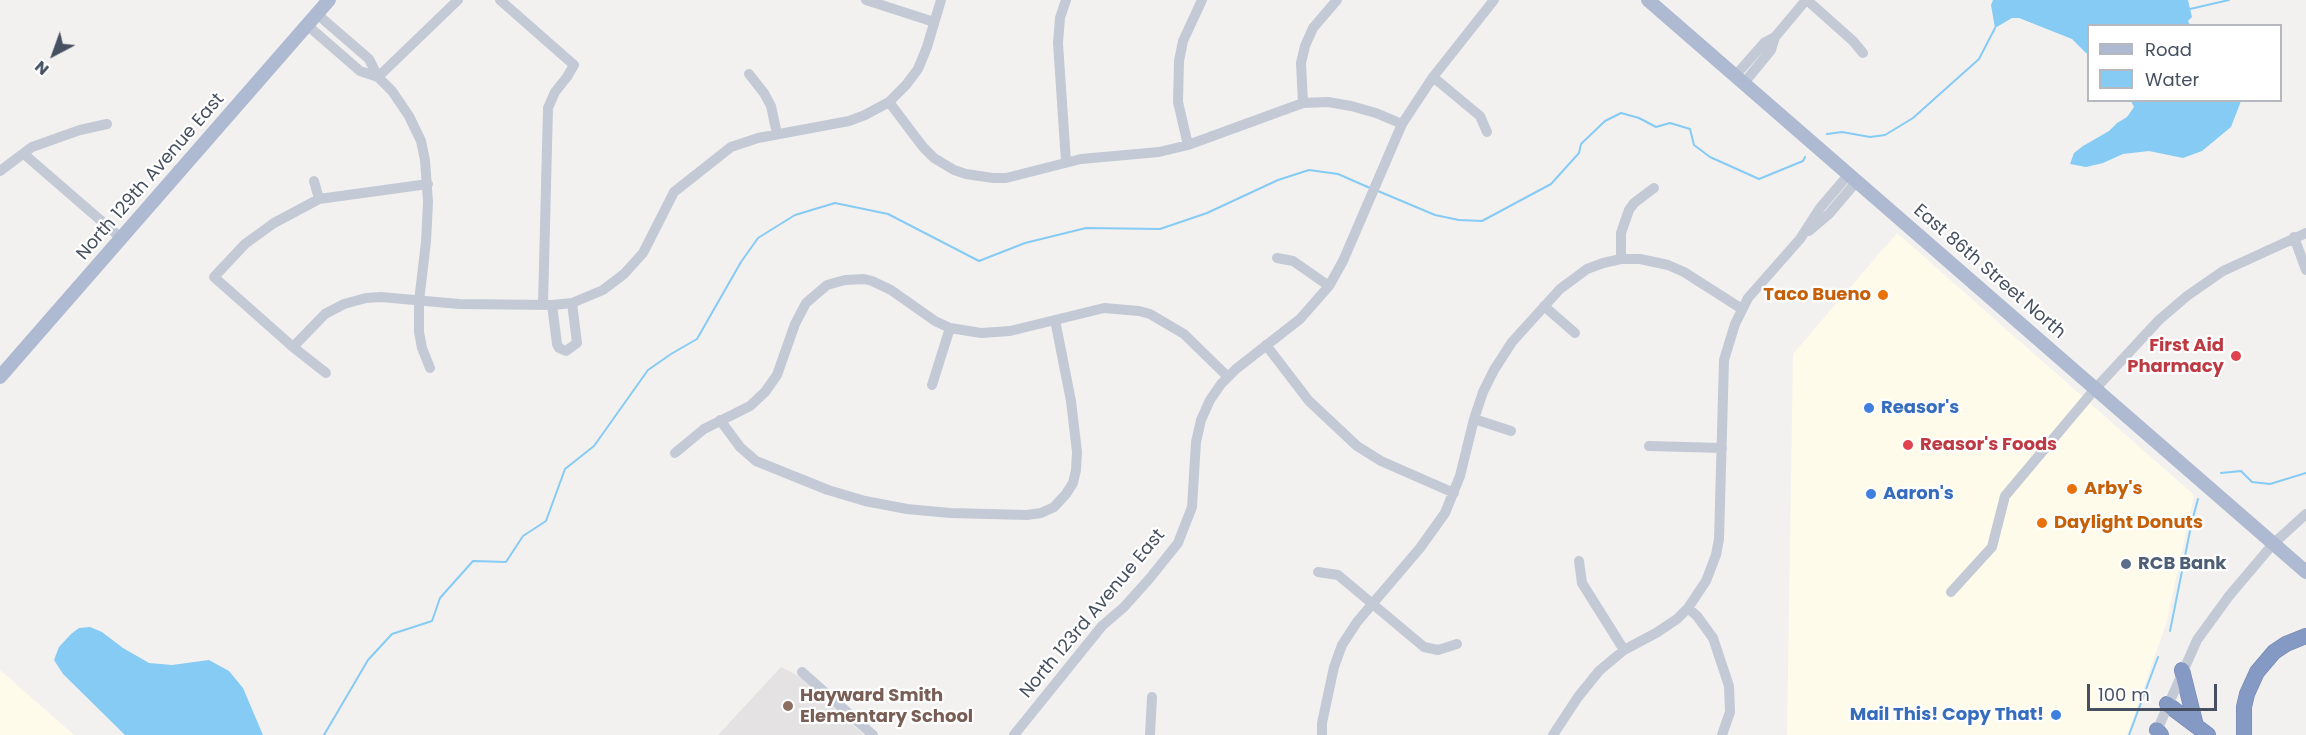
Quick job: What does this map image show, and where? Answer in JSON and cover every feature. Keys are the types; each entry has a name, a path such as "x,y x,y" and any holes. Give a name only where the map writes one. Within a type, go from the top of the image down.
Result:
{"highway":[{"path":"2244,735 2244,707 2257,672 2274,652 2306,636"},
{"path":"2182,670 2202,730"},
{"path":"2167,704 2202,730"}],"main road":[{"name":"North 129th Avenue East","path":"0,377 328,0"},
{"name":"East 86th Street North","path":"1648,0 2306,572"}],"street":[{"path":"378,77 458,0"},
{"path":"500,0 574,66 555,92 548,108 547,305 557,344 559,348 567,351 577,343 572,303"},
{"path":"866,0 934,22"},
{"path":"293,347 315,323 344,304 366,298 381,297 459,304 547,305 572,303 603,290 634,265 651,240 667,203 681,184 731,147 777,134 849,121 889,102 918,69 940,0"},
{"path":"1066,0 1060,18 1058,43 1066,162"},
{"path":"1188,145 1178,102 1179,61 1183,41 1203,0"},
{"path":"1304,103 1301,63 1305,46 1313,28 1337,0"},
{"name":"North 123rd Avenue East","path":"1014,735 1102,626 1124,607 1178,543 1192,507 1196,442 1201,420 1210,400 1228,377 1300,319 1329,286 1343,261 1402,124 1434,77 1494,0"},
{"path":"1740,80 1771,50 1775,37 1807,0 1853,41 1863,53"},
{"path":"317,14 369,59 378,77 392,91 409,116 421,141 428,184 426,242 419,301 419,332 422,348 430,368"},
{"path":"307,25 360,71 378,77"},
{"path":"749,74 771,106 777,134"},
{"path":"1434,77 1480,116 1486,132"},
{"path":"889,102 934,158 954,170 980,177 1006,178 1066,162 1159,152 1188,145 1304,103 1328,102 1350,106 1376,113 1402,124"},
{"path":"0,171 46,141 107,124"},
{"path":"24,154 121,238"},
{"path":"1554,735 1588,683 1599,671 1624,650 1667,626 1688,608 1706,581 1716,555 1720,522 1724,360 1735,324 1742,309 1765,278 1800,239 1829,214 1853,178"},
{"path":"314,181 320,199"},
{"path":"326,373 214,277 245,244 274,223 320,199 428,184"},
{"path":"1621,259 1621,233 1629,210 1634,202 1654,188"},
{"path":"1951,592 1992,547 2005,496 2095,389 2159,320 2187,296 2223,271 2306,232"},
{"path":"2294,237 2306,270"},
{"path":"1276,258 1293,261 1329,286"},
{"path":"1322,735 1325,705 1338,656 1349,633 1434,531 1454,493 1483,392 1502,358 1560,289 1580,273 1603,263 1621,259 1640,259 1668,265 1742,309"},
{"path":"675,453 695,435 750,406 777,375 800,312 806,303 827,285 846,280 872,281 891,290 925,315 950,328 981,333 996,332 1104,308 1150,314 1184,334 1228,377"},
{"path":"1544,306 1575,333"},
{"path":"720,420 740,447 756,461 828,490 865,501 907,509 950,513 1028,515 1041,513 1054,507 1073,483 1077,452 1071,401 1054,320"},
{"path":"932,385 950,328"},
{"path":"1266,345 1315,407 1357,446 1380,461 1454,493"},
{"path":"1474,420 1511,431"},
{"path":"1649,446 1722,448"},
{"path":"2158,733 2167,704 2182,670 2203,631 2273,544 2306,514"},
{"path":"1579,561 1582,583 1624,650"},
{"path":"1318,572 1338,576 1424,647 1438,650 1457,644"},
{"path":"1688,608 1713,638 1730,686 1730,712 1722,735"},
{"path":"802,672 873,735"},
{"path":"1150,735 1152,697"}],"shaded area":[{"path":"1897,233 2194,495 2167,621 2127,735 1787,735 1793,354"},
{"name":"Hayward Smith Elementary School","path":"781,667 802,678 864,735 718,735"},
{"path":"0,670 74,735 0,735"}],"water":[{"path":"1993,0 2188,0 2192,17 2188,21 2190,24 2087,24 2087,54 2072,39 2019,18 2012,18 1995,28 1991,5"},
{"path":"2132,102 2241,102 2231,127 2202,151 2183,158 2149,151 2123,154 2103,163 2086,167 2070,164 2074,153 2109,131 2127,117 2134,107"},
{"path":"90,627 102,632 149,663 172,665 209,660 229,671 243,688 263,735 125,735 63,674 54,660 59,647 71,634 79,628"}],"waterway":[{"path":"2190,9 2229,0"},
{"path":"1827,134 1842,132 1870,137 1885,135 1913,118 1979,59 1995,28"},
{"path":"1378,191 1435,215 1459,220 1482,221 1551,184 1579,153 1581,144 1605,121 1621,113 1639,118 1656,127 1670,123 1690,129 1694,145 1710,157 1759,179 1803,161 1805,157"},
{"path":"324,735 368,660 392,634 432,621 440,598 473,561 506,562 523,536 546,521 565,469 594,446 648,370 697,339 741,262 758,238 795,215 835,203 888,214 979,261 1025,243 1086,228 1160,229 1207,213 1278,180 1309,170 1338,174 1370,188"},
{"path":"2221,473 2241,471 2252,482 2270,484 2306,473"},
{"path":"2170,631 2198,499"},
{"path":"2129,735 2158,657"}],"place":[{"name":"Taco Bueno","path":"1883,295"},
{"name":"First Aid Pharmacy","path":"2236,356"},
{"name":"Reasor's","path":"1869,408"},
{"name":"Reasor's Foods","path":"1908,445"},
{"name":"Arby's","path":"2072,489"},
{"name":"Aaron's","path":"1871,494"},
{"name":"Daylight Donuts","path":"2042,523"},
{"name":"RCB Bank","path":"2126,564"},
{"name":"Hayward Smith Elementary School","path":"788,706"},
{"name":"Mail This! Copy That!","path":"2056,715"}]}
